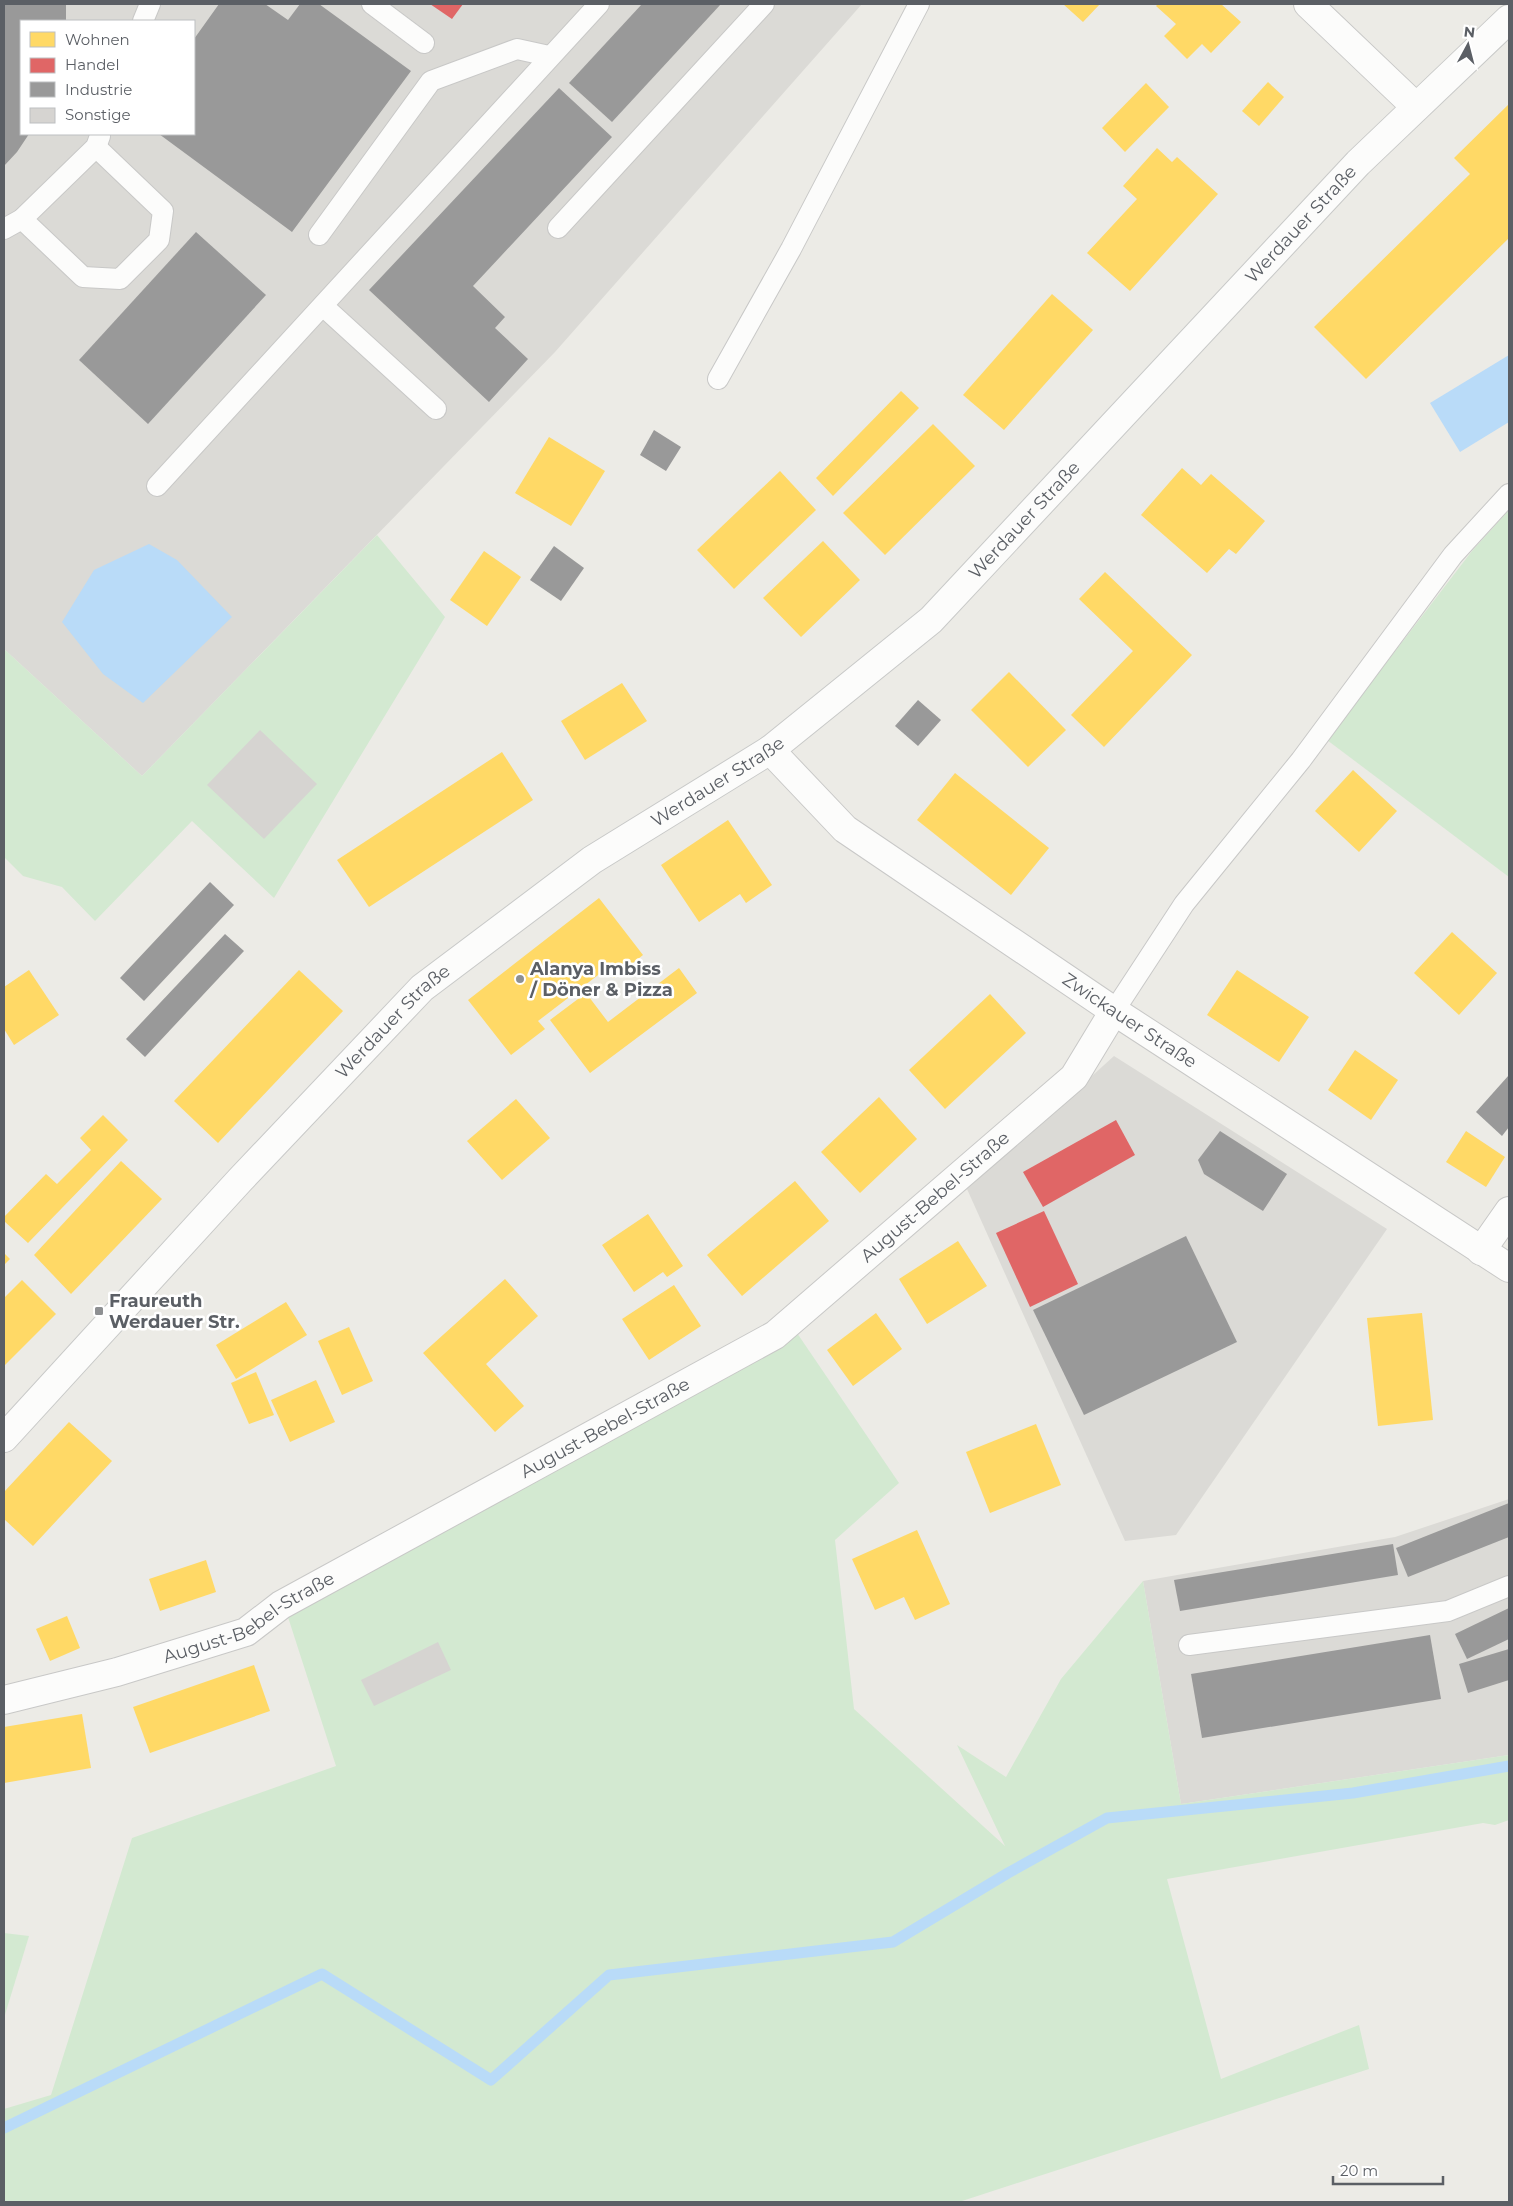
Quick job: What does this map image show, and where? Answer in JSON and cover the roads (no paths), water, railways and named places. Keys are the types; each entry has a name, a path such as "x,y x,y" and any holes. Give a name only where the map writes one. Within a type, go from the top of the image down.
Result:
{"street":[{"path":"1308,4 1416,107"},
{"name":"Werdauer Straße","path":"4,1438 234,1187 422,988 592,860 770,750 932,620 1358,163 1509,19"},
{"name":"Zwickauer Straße","path":"770,750 845,829 1114,1011 1509,1268"},
{"name":"August-Bebel-Straße","path":"4,1700 117,1672 246,1632 281,1605 775,1335 1074,1077 1114,1011"},
{"path":"1481,1251 1509,1211"}],"lane":[{"path":"143,20 150,4"},
{"path":"372,4 424,43"},
{"path":"157,486 549,56 599,4"},
{"path":"558,228 764,4"},
{"path":"718,379 791,249 919,4"},
{"path":"319,235 430,81 517,49 549,56"},
{"path":"4,229 22,219 99,140 163,212 159,240 120,279 83,277 22,219"},
{"path":"323,306 436,409"},
{"path":"1114,1011 1184,904 1301,760 1453,555 1509,494"},
{"path":"1189,1645 1448,1611 1509,1586"}],"water":[{"path":"1509,355 1509,422 1460,452 1430,403"},
{"path":"149,544 177,560 232,617 143,703 103,674 62,622 94,570"}],"waterway":[{"path":"4,2128 322,1974 491,2080 609,1975 893,1942 1008,1873 1107,1818 1353,1793 1509,1766"}],"place":[{"name":"Alanya Imbiss / Döner & Pizza","path":"520,979"},
{"name":"Fraureuth Werdauer Str.","path":"99,1311"}]}
